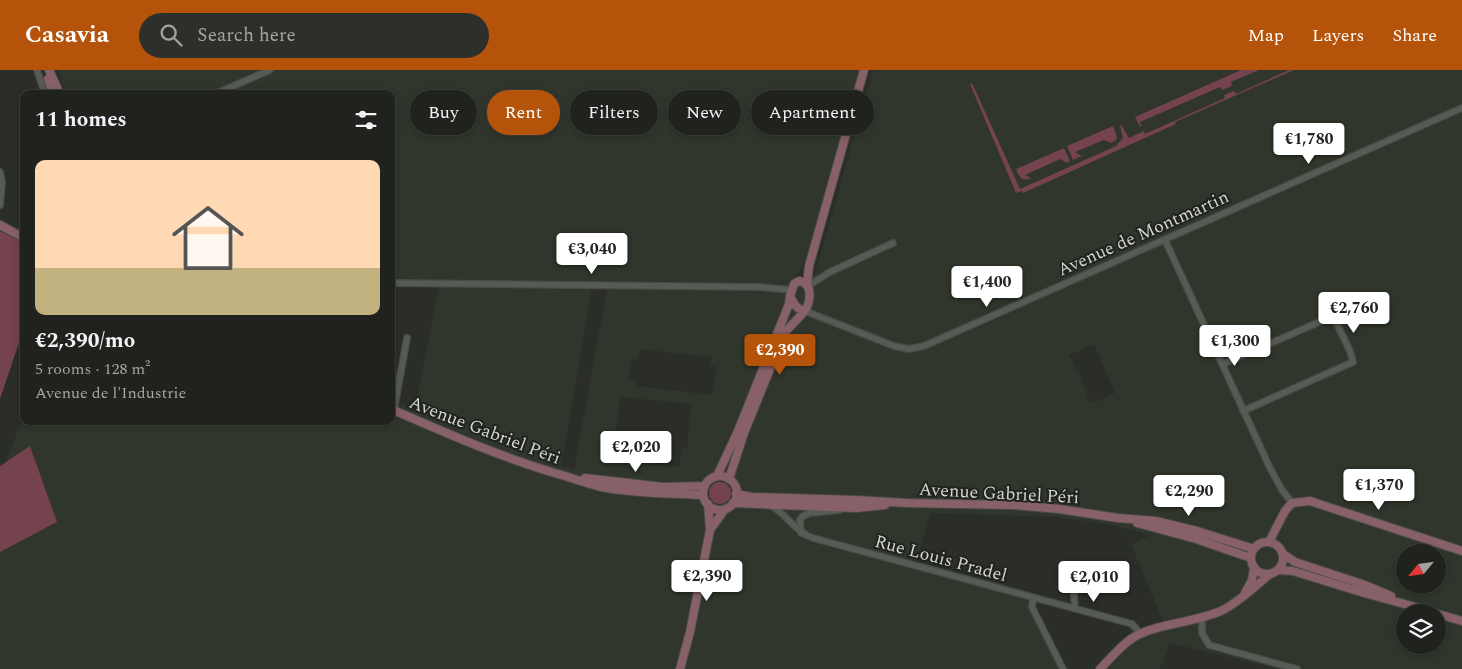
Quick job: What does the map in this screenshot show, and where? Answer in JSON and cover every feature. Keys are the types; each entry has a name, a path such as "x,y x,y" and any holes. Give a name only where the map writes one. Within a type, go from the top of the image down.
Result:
{"main road":[{"path":"45,70 52,90"},
{"path":"49,70 58,90"},
{"path":"729,479 744,433 785,332 805,311 809,299 807,285 809,266 864,70"},
{"path":"0,225 20,236"},
{"path":"717,476 742,422 789,304 794,284 799,281 809,266"},
{"path":"799,281 807,285"},
{"path":"791,293 794,305 799,310 805,311"},
{"name":"Avenue Gabriel Péri","path":"395,411 512,459 568,478 704,490"},
{"path":"680,669 690,632 710,530 708,504 704,490 710,479 717,476 729,479 735,486 736,494 733,503 725,509 710,530"},
{"name":"Avenue Gabriel Péri","path":"736,494 752,497 1049,508 1118,518 1156,521 1197,531 1254,549"},
{"path":"1273,543 1285,511 1292,503 1310,501 1462,550"},
{"name":"Avenue Gabriel Péri","path":"733,503 856,508 907,503"},
{"path":"708,504 716,509 725,509"},
{"name":"Avenue Gabriel Péri","path":"1118,518 1251,558"},
{"path":"1244,595 1252,580 1254,567 1251,558 1254,549 1260,543 1273,543 1283,554 1295,562 1365,585 1409,604"},
{"path":"1279,570 1283,563 1283,554"},
{"path":"1254,567 1262,574 1269,575"},
{"path":"1100,669 1128,641 1141,634 1202,618 1223,610 1269,575 1279,570 1293,571 1364,594 1407,604"},
{"path":"1446,616 1462,621"}],"street":[{"path":"37,70 44,90"},
{"path":"224,90 270,70"},
{"name":"Avenue de Montmartin","path":"805,311 894,346 909,349 924,346 1462,108"},
{"path":"0,172 2,182 0,205"},
{"path":"1165,240 1243,411 1274,475 1292,503"},
{"path":"807,285 893,242"},
{"path":"395,284 759,287 791,293"},
{"path":"1223,364 1332,316 1350,351 1353,362 1243,411"},
{"path":"395,400 407,338"},
{"name":"Rue Louis Pradel","path":"768,504 779,510 801,532 813,538 1132,624 1141,634"},
{"path":"801,532 800,520 806,514 856,508"},
{"path":"1072,570 1075,608"},
{"path":"1033,598 1032,607 1063,669"},
{"path":"1202,618 1202,633 1210,645 1297,669"}],"shaded area":[{"path":"58,70 860,70 854,90 751,90 751,135 842,135 807,259 790,283 815,274 855,135 874,135 874,90 867,90 873,70 1462,70 1462,669 1277,669 1170,643 1160,669 1095,669 1132,634 1163,621 1131,544 1151,535 1106,524 1055,517 931,513 916,561 1024,590 1068,669 0,669 0,552 57,522 30,447 5,462 21,425 395,425 395,401 415,409 439,287 395,286 395,90 65,90","holes":["593,283 608,283 574,470 561,466","1094,344 1115,393 1094,403 1089,401 1090,397 1086,395 1088,391 1084,389 1085,385 1081,383 1083,379 1078,377 1080,372 1075,370 1077,366 1073,364 1074,360 1069,355","639,349 711,357 710,366 716,367 713,395 636,386 636,380 629,379 631,359 638,359","620,397 691,404 687,448 682,448 679,467 653,465 654,451 641,449 640,453 601,448 602,433 616,434"]},
{"path":"1241,70 1259,70 1231,82 1232,86 1222,90 1220,87 1140,122 1140,127 1135,117"},
{"path":"1289,70 1294,70 1175,122 1176,124 1023,193 1022,191 1016,193 970,84 972,83 1020,189 1116,146 1123,138 1120,125 1129,138 1144,131 1145,134 1225,98 1224,95 1234,91 1236,94"},
{"path":"1113,126 1117,137 1116,140 1111,143 1104,140 1075,152 1082,156 1073,160 1067,146"},
{"path":"1064,148 1070,161 1067,163 1060,159 1025,175 1031,178 1028,179 1022,178 1018,174 1016,169"},
{"path":"0,231 20,241 20,340 0,399"},
{"path":"30,446 57,522 0,552 0,466"},
{"path":"720,482 728,485 731,493 728,501 720,504 712,501 709,493 712,485"}]}
